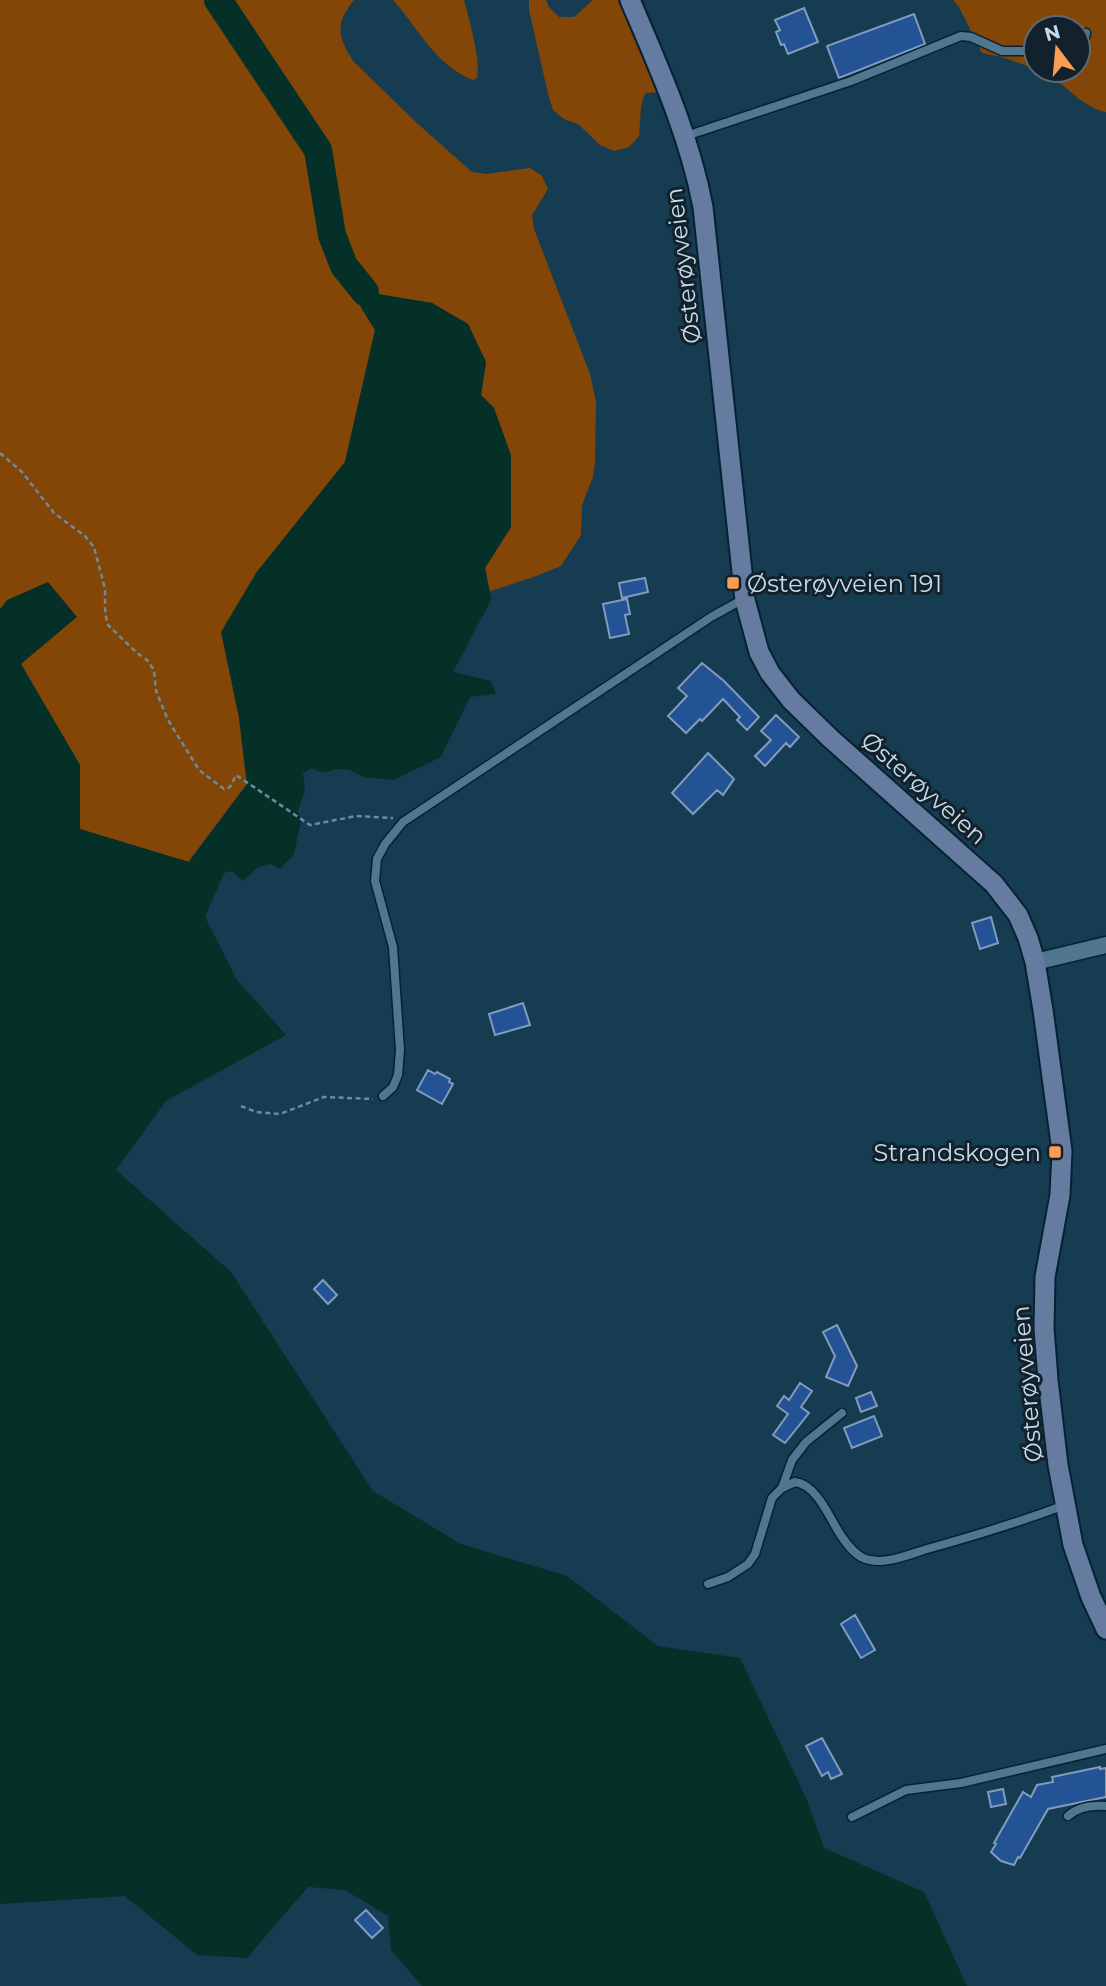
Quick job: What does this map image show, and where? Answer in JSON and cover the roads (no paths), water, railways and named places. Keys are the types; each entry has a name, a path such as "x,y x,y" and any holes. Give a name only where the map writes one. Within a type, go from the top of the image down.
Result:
{"main road":[{"name":"Østerøyveien","path":"629,0 685,136 697,175 703,207 745,600 759,652 781,688 830,738 994,884 1017,915 1028,938 1035,962 1062,1151 1060,1195 1048,1257 1043,1302 1048,1380 1065,1505 1081,1572 1106,1629"}],"street":[{"path":"1035,962 1106,945"}],"lane":[{"path":"685,136 852,81 961,36 971,37 1002,51 1022,51"},
{"path":"383,1096 393,1087 398,1074 400,1050 393,947 375,881 377,859 385,844 403,822 711,617 738,601 745,600"},
{"path":"782,1488 792,1460 806,1442 842,1413"},
{"path":"708,1584 728,1577 748,1564 755,1554 772,1498 782,1488 795,1482 809,1488 843,1538 867,1560 879,1561 904,1556 981,1534 1065,1505"},
{"path":"852,1817 906,1790 961,1783 1106,1749"},
{"path":"1068,1816 1075,1810 1090,1806 1106,1806"}],"waterway":[{"path":"218,0 318,150 332,235 344,266 365,292"}],"place":[{"name":"Østerøyveien 191","path":"733,583"},
{"name":"Strandskogen","path":"1055,1152"}]}
